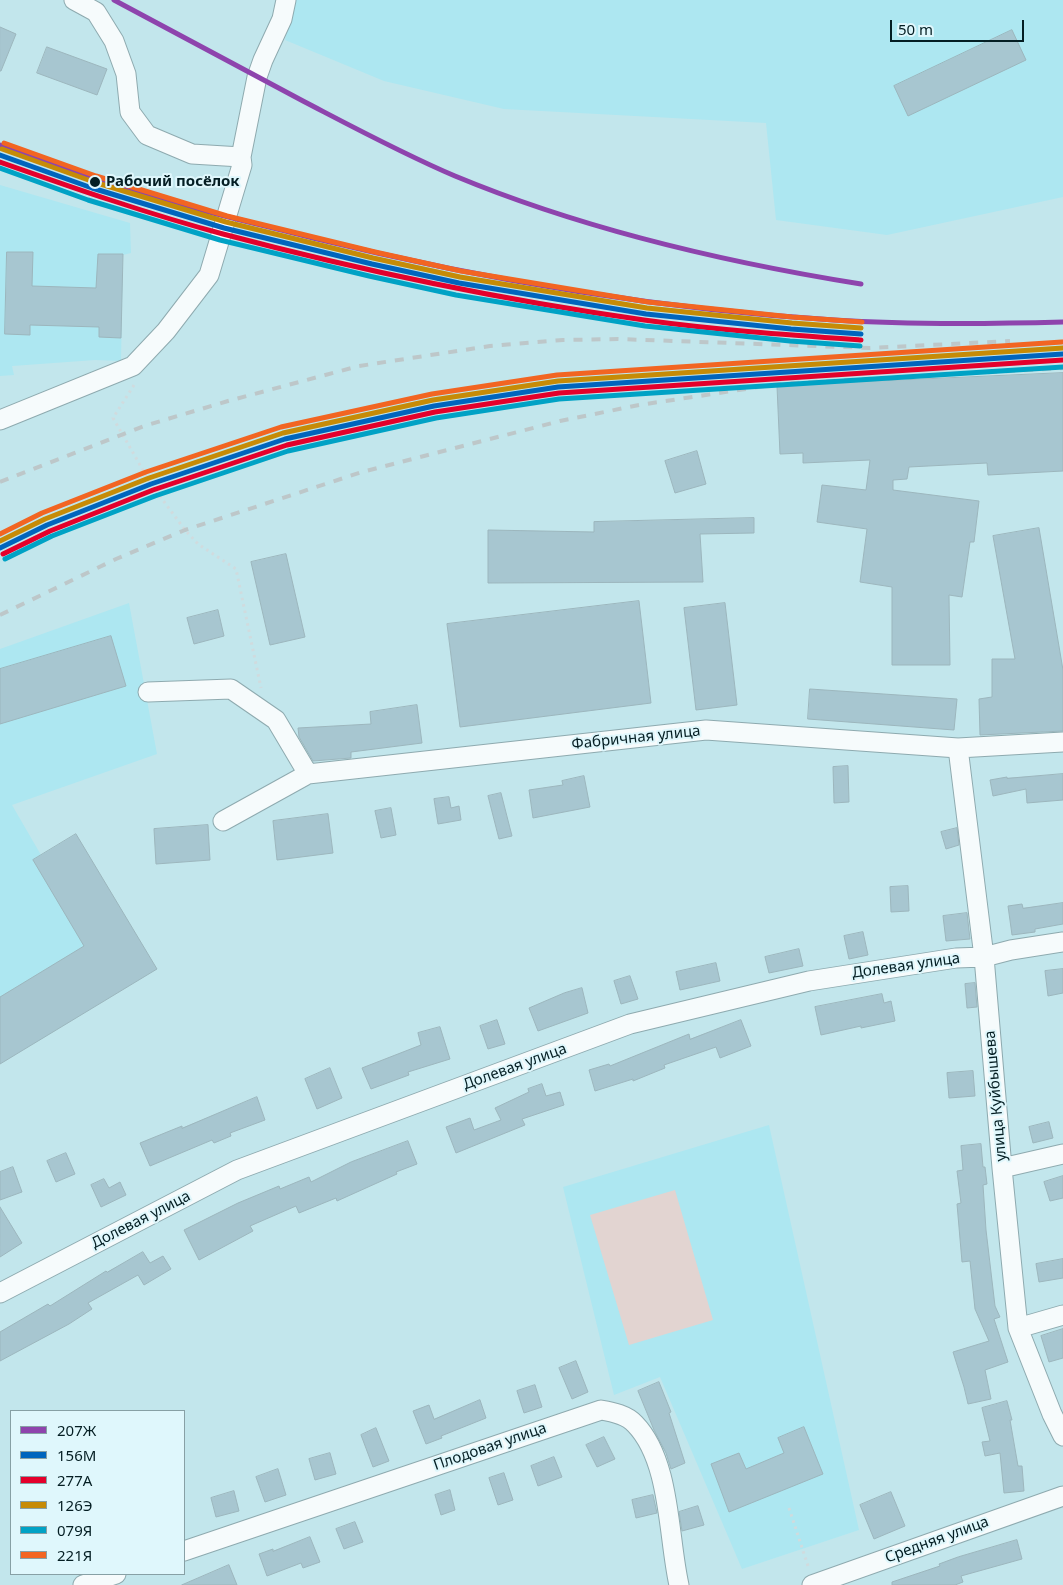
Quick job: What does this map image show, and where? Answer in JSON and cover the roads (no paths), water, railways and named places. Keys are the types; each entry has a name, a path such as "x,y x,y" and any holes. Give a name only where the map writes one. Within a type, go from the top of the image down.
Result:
{"street":[{"path":"74,0 96,12 114,41 126,74 130,112 147,135 192,154 241,157"},
{"path":"0,420 133,366 166,331 209,275 242,166 241,157 257,77 282,19 286,0"},
{"path":"148,692 231,689 276,720 308,774"},
{"name":"Фабричная улица","path":"223,821 308,774 706,730 958,748 1063,742"},
{"name":"улица Куйбышева","path":"958,748 984,957 1018,1328 1052,1414 1063,1436"},
{"name":"Долевая улица","path":"0,1293 237,1170 630,1024 809,981 956,958 984,957 1011,950 1063,942"},
{"path":"1002,1168 1063,1154"},
{"path":"1018,1328 1063,1315"},
{"name":"Плодовая улица","path":"185,1551 601,1410 616,1413 635,1423 652,1447 665,1493 679,1585"},
{"name":"Средняя улица","path":"814,1585 1063,1496"},
{"path":"83,1585 113,1575"}],"railway":[{"path":"0,482 144,426 228,401 359,366 490,346 563,340 618,339 870,348 1010,341"},
{"path":"0,615 116,559 185,530 362,472 560,421 639,405 779,384 1063,368"}],"place":[{"name":"Рабочий посёлок","path":"95,182"}]}
